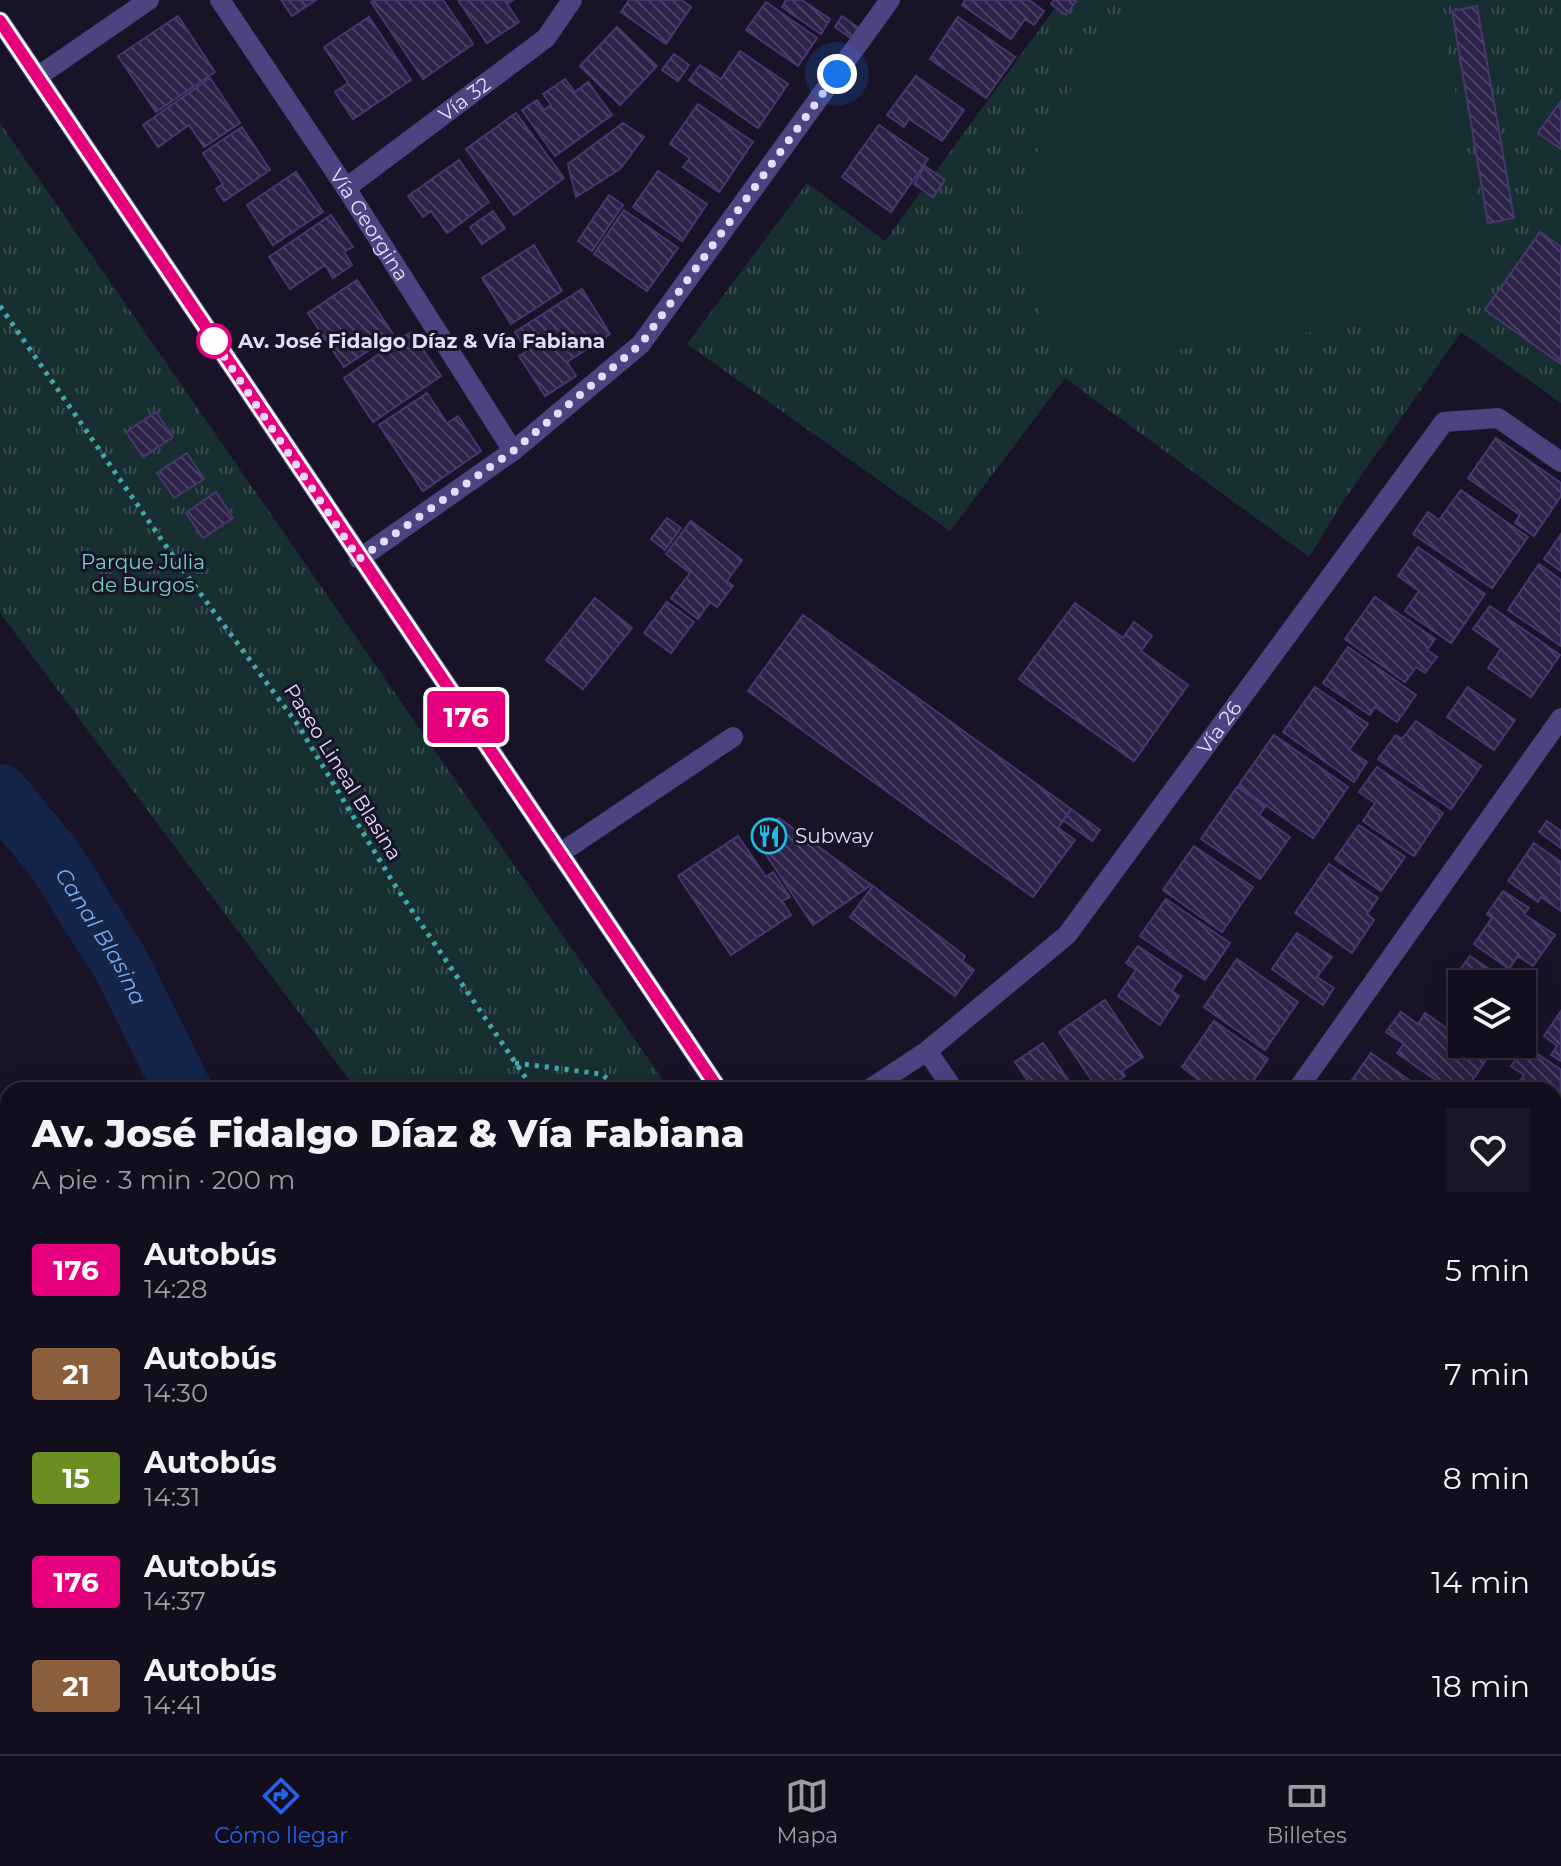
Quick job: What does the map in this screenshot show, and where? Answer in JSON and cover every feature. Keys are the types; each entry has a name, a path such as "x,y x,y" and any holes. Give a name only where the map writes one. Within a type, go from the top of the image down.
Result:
{"street":[{"path":"37,77 149,0"},
{"name":"Vía Georgina","path":"220,0 346,188 513,451"},
{"name":"Vía 32","path":"346,188 546,38 572,0"},
{"path":"359,559 513,451 641,344 890,0"},
{"path":"0,21 714,1082"},
{"name":"Vía 26","path":"880,1082 927,1051 1067,935 1444,422 1498,418 1561,462"},
{"path":"1303,1082 1561,718"},
{"path":"559,854 733,737"},
{"path":"927,1051 948,1082"}],"path":[{"name":"Paseo Lineal Blasina","path":"0,306 177,562 298,725 394,884 528,1082"},
{"path":"515,1063 601,1074 612,1082"}],"green space":[{"path":"1061,0 1561,0 1561,403 1461,332 1345,499 1309,557 1065,378 950,531 687,344 807,183 885,241"},
{"path":"1141,0 1436,0 1488,250 1486,276 1480,292 1466,304 1444,315 1089,361 1048,327 1022,271 1023,179 1089,57"},
{"name":"Parque Julia de Burgos","path":"0,123 664,1082 351,1082 0,613"}],"building":[{"path":"281,0 316,0 292,16"},
{"path":"443,0 473,44 423,79 371,2"},
{"path":"458,0 513,0 507,4 519,22 487,43"},
{"path":"629,0 681,0 691,7 666,44 621,12"},
{"path":"786,0 802,0 830,19 821,34 782,7"},
{"path":"965,0 1029,0 1044,11 1034,25 1025,19 1011,39 962,5"},
{"path":"1054,0 1076,1 1066,15 1051,4"},
{"path":"766,2 817,38 798,66 746,30"},
{"path":"1477,6 1514,218 1488,223 1452,11"},
{"path":"178,16 215,72 156,112 118,56"},
{"path":"842,16 859,28 852,39 835,27"},
{"path":"369,17 411,80 353,119 335,92 348,83 324,47"},
{"path":"958,17 1015,57 986,98 930,59"},
{"path":"617,27 657,66 620,105 580,66"},
{"path":"740,51 788,84 758,128 689,80 700,65 721,79"},
{"path":"674,54 689,65 678,81 662,70"},
{"path":"916,76 964,110 942,141 909,119 904,127 887,115"},
{"path":"210,78 240,123 204,147 189,125 158,147 143,125"},
{"path":"565,79 575,92 588,82 612,115 555,156 522,110 537,100 544,110 551,105 543,94"},
{"path":"1561,101 1561,149 1538,133"},
{"path":"698,104 753,142 719,192 683,167 690,158 670,144"},
{"path":"516,113 564,178 514,215 466,149"},
{"path":"623,123 644,137 620,169 576,197 568,164"},
{"path":"879,125 928,159 891,212 842,177"},
{"path":"242,127 270,170 224,201 216,189 223,184 203,153"},
{"path":"459,160 489,202 447,233 431,211 423,217 408,196"},
{"path":"925,166 945,180 933,197 914,184"},
{"path":"658,171 707,204 682,241 633,207"},
{"path":"296,172 323,212 273,245 247,205"},
{"path":"609,195 623,205 592,251 578,241"},
{"path":"624,210 678,248 647,291 594,254"},
{"path":"493,211 505,228 482,244 470,227"},
{"path":"331,215 353,247 344,252 352,265 333,278 325,265 290,289 269,257"},
{"path":"1540,232 1561,247 1561,364 1485,310"},
{"path":"534,245 562,291 511,324 482,278"},
{"path":"357,280 393,334 344,367 308,313"},
{"path":"582,289 610,334 567,362 576,376 545,396 519,356 527,351 515,332"},
{"path":"411,332 441,376 373,422 344,378"},
{"path":"427,393 447,423 458,416 481,451 423,491 379,425"},
{"path":"156,412 173,437 143,457 126,432"},
{"path":"1496,438 1561,483 1561,496 1534,536 1515,523 1520,515 1468,478"},
{"path":"187,453 204,479 174,498 157,473"},
{"path":"1461,490 1528,537 1492,588 1413,534 1428,512 1439,520"},
{"path":"216,492 233,518 203,538 186,513"},
{"path":"667,518 681,528 665,550 651,539"},
{"path":"691,521 742,560 727,581 733,586 717,607 710,602 698,619 671,598 690,573 666,554"},
{"path":"1561,534 1561,571 1544,559"},
{"path":"1418,547 1485,594 1451,643 1405,611 1419,591 1398,576"},
{"path":"1539,564 1561,580 1561,646 1508,610"},
{"path":"1375,597 1435,639 1427,650 1437,657 1425,673 1416,667 1405,682 1345,639"},
{"path":"595,598 632,628 583,689 546,660"},
{"path":"667,602 694,622 671,653 644,633"},
{"path":"1075,603 1123,638 1134,622 1152,636 1141,651 1188,685 1134,761 1019,679"},
{"path":"1490,606 1560,655 1531,697 1488,668 1501,649 1473,629"},
{"path":"803,615 1071,809 1058,828 1075,840 1033,897 748,691"},
{"path":"1348,647 1416,695 1397,722 1375,707 1370,715 1323,683"},
{"path":"1315,687 1368,724 1349,750 1367,762 1354,782 1283,732"},
{"path":"1468,687 1515,720 1494,750 1447,717"},
{"path":"1416,721 1481,766 1451,809 1378,759 1396,735 1402,739"},
{"path":"1274,735 1348,787 1313,838 1238,786"},
{"path":"1377,767 1443,813 1414,856 1363,821 1375,803 1359,792"},
{"path":"1237,787 1265,807 1259,815 1290,837 1260,879 1201,839"},
{"path":"1071,809 1100,830 1092,841 1063,820"},
{"path":"779,818 871,885 813,925 753,835"},
{"path":"1547,821 1561,831 1561,848 1539,832"},
{"path":"1359,825 1405,857 1381,891 1335,859"},
{"path":"738,836 766,877 773,872 790,897 782,901 791,915 731,955 678,876"},
{"path":"1534,843 1561,862 1561,911 1541,897 1538,902 1508,881"},
{"path":"1194,846 1253,887 1222,932 1163,890"},
{"path":"1329,864 1378,898 1367,914 1374,920 1352,953 1295,913"},
{"path":"873,886 965,956 962,961 974,970 955,996 850,917"},
{"path":"1503,891 1529,908 1524,914 1555,935 1533,966 1518,956 1509,969 1474,944 1492,918 1487,914"},
{"path":"1166,899 1230,943 1205,980 1140,936"},
{"path":"1297,933 1332,957 1317,977 1334,988 1323,1005 1272,969"},
{"path":"1138,946 1182,976 1172,991 1179,996 1160,1025 1118,996 1136,970 1126,963"},
{"path":"1470,956 1490,970 1460,970"},
{"path":"1237,959 1298,1002 1265,1050 1204,1007"},
{"path":"1105,1000 1143,1057 1122,1071 1125,1076 1116,1082 1093,1082 1059,1032"},
{"path":"1561,1011 1561,1061 1551,1055 1557,1046 1544,1036"},
{"path":"1401,1012 1418,1024 1425,1013 1448,1029 1448,1058 1487,1058 1471,1082 1439,1082 1397,1053 1404,1044 1386,1032"},
{"path":"1214,1021 1268,1059 1252,1082 1202,1082 1182,1067"},
{"path":"1043,1043 1070,1082 1029,1082 1015,1062"},
{"path":"1371,1053 1412,1082 1351,1082"},
{"path":"1536,1053 1561,1070 1561,1082 1519,1082 1524,1075 1511,1066 1517,1058 1536,1058"}],"waterway":[{"name":"Canal Blasina","path":"0,793 53,857 122,966 179,1082"}],"bus line":[{"name":"176","path":"0,21 714,1082"}],"place":[{"name":"Av. José Fidalgo Díaz & Vía Fabiana","path":"214,341"},
{"name":"Subway","path":"769,836"}],"route":[{"path":"214,341 207,331 359,559 513,451 641,344 837,74"}]}
